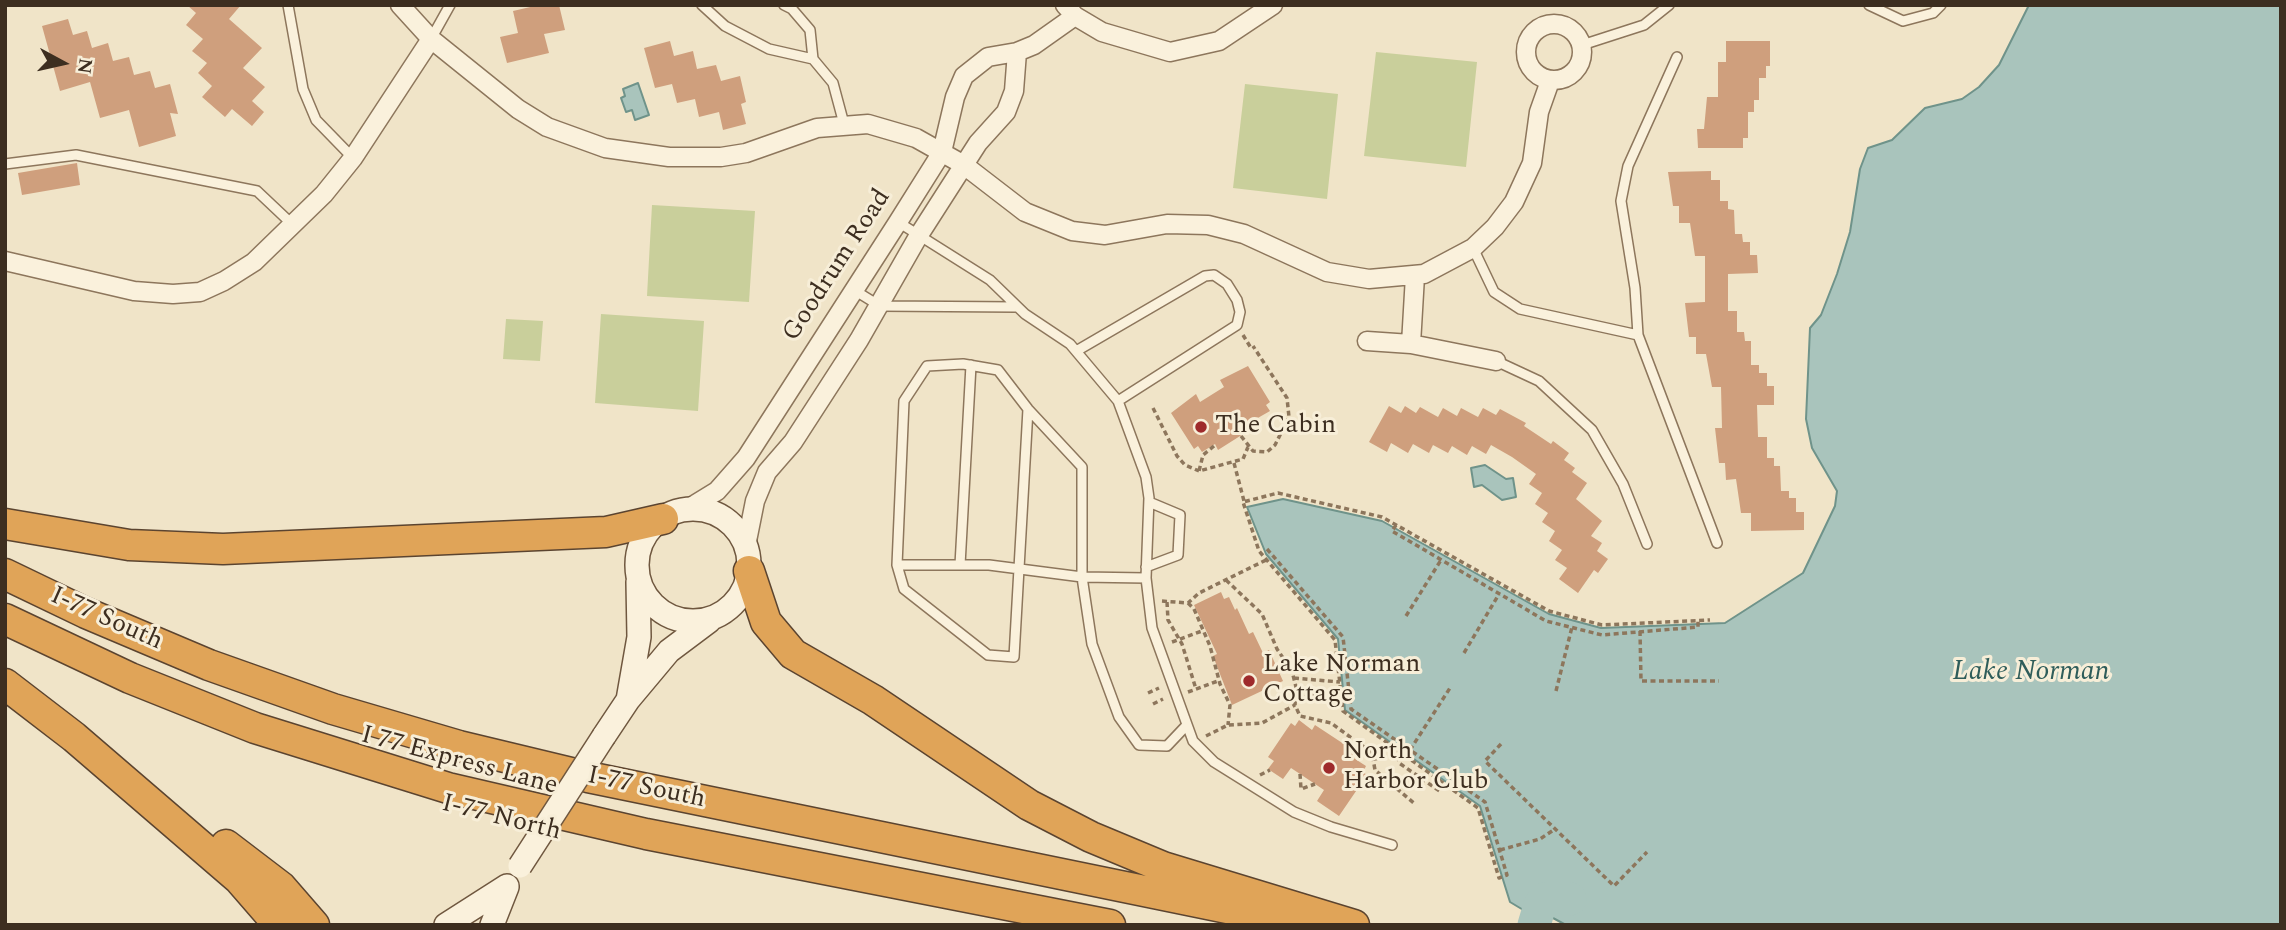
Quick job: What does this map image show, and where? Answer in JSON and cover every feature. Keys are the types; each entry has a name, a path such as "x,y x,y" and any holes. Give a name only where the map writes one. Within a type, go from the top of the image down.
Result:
{"highway":[{"path":"5,524 130,545 223,549 606,532 675,514"},
{"path":"748,558 766,621 793,654 873,700 1029,805 1163,867 1354,925"},
{"name":"I-77 South","path":"5,574 86,613 209,665 333,709 459,746 588,777 1310,925"},
{"name":"I 77 Express Lane","path":"5,594 79,629 215,686 328,726 442,760 584,794 1221,925"},
{"name":"I 77 Express Lane","path":"5,619 205,709 320,750 422,781 646,834 1110,925"},
{"name":"I-77 North","path":"5,639 186,721 378,788 642,852 1018,925"},
{"path":"5,684 239,879 279,925"},
{"path":"117,775 259,869 298,904 314,925"}],"main road":[{"path":"492,925 507,886 628,700 677,642 734,604 747,583 748,558 740,535 722,517 711,512 675,514 653,527 640,548 640,625 628,700"},
{"path":"638,573 647,596 665,613 688,621 713,618"},
{"path":"446,925 507,886"}],"street":[{"path":"400,5 431,40 518,109 548,127 605,148 640,155 721,157 746,153 817,128 844,124 891,128 964,165 1025,212 1072,231 1105,234 1167,223 1208,225 1244,234 1327,272 1369,279 1415,276 1443,265 1473,247 1495,227 1524,183 1536,146 1539,112 1550,81"},
{"path":"1070,10 1102,32 1170,52 1219,41 1273,5"},
{"name":"Goodrum Road","path":"675,514 717,491 737,471 942,152 955,97 964,76 988,57 1017,52 1070,10"},
{"path":"1562,25 1578,36 1582,45 1580,64 1574,73 1559,81 1550,81 1535,73 1526,58 1526,48 1534,32 1543,26 1562,25"},
{"path":"5,261 134,291 173,295 200,292 254,262 324,194 353,158 431,40"},
{"name":"Goodrum Road","path":"748,558 755,501 767,472 793,442 880,306 919,235 978,143 1006,112 1013,91 1017,52"},
{"path":"1411,344 1415,276"},
{"path":"1367,341 1411,344 1496,361"}],"lane":[{"path":"288,5 303,89 316,120 353,158"},
{"path":"431,40 450,5"},
{"path":"702,5 725,26 769,49 813,59"},
{"path":"784,5 792,9 810,30 813,59 833,83 844,124"},
{"path":"1582,45 1644,25 1669,5"},
{"path":"1869,5 1903,21 1933,13 1941,5"},
{"path":"1678,57 1628,166 1621,201 1635,288 1639,335 1717,543"},
{"path":"5,164 76,155 257,191 292,225"},
{"path":"898,222 990,280 1016,307 1078,350 1118,401 1142,459 1149,500 1146,578 1152,628 1185,727 1193,741 1214,762 1294,812 1331,827 1392,845"},
{"path":"1473,247 1494,292 1520,309 1639,335"},
{"path":"1078,350 1205,276 1214,275 1227,284 1237,300 1240,312 1237,325 1118,401"},
{"path":"854,290 880,306 1016,307"},
{"path":"1496,361 1539,381 1592,430 1623,484 1647,544"},
{"path":"960,565 971,365"},
{"path":"1028,409 1014,657 988,655 904,589 897,565 904,401 928,366 971,365 998,370 1028,409 1082,467 1082,577 1092,644 1119,716 1139,745 1167,746 1185,727"},
{"path":"1146,567 1178,555 1180,515 1149,500"},
{"path":"897,565 1019,568 1082,577 1146,578"}],"path":[{"path":"1241,436 1248,447 1259,453 1270,450 1289,416 1290,407 1253,346"},
{"path":"1153,408 1177,456 1185,465 1200,471 1211,470 1246,456 1248,447"},
{"path":"1200,471 1203,455 1214,446"},
{"path":"1234,463 1259,551 1335,640 1343,711 1478,807 1499,877 1507,875 1485,802 1351,709 1343,637 1267,549"},
{"path":"1244,501 1278,493 1382,517 1549,611 1602,625 1710,620"},
{"path":"1396,525 1392,531 1546,621 1602,635 1698,627 1698,620"},
{"path":"1188,603 1199,593 1266,560"},
{"path":"1406,616 1441,560"},
{"path":"1226,580 1258,608 1294,678 1300,716 1331,723 1372,753 1375,770 1415,804"},
{"path":"1464,653 1499,594"},
{"path":"1159,601 1188,603 1194,609 1210,646 1225,695"},
{"path":"1167,602 1168,620 1180,639 1194,690 1217,679 1231,707 1228,725"},
{"path":"1556,691 1572,627"},
{"path":"1167,645 1201,629 1208,642"},
{"path":"1640,631 1641,681 1719,681"},
{"path":"1347,672 1350,716"},
{"path":"1294,678 1340,685"},
{"path":"1201,740 1228,725 1262,723 1296,702 1340,685"},
{"path":"1410,750 1450,688"},
{"path":"1501,744 1485,761 1614,886 1647,852"},
{"path":"1373,759 1405,755"},
{"path":"1398,756 1399,763 1441,792"},
{"path":"1260,775 1270,770"},
{"path":"1295,799 1301,789 1300,774"},
{"path":"1301,789 1315,784"},
{"path":"1500,850 1540,839 1555,829"}],"green space":[{"path":"1376,52 1477,62 1466,167 1364,156"},
{"path":"1245,84 1338,94 1327,199 1233,188"},
{"path":"652,205 755,211 749,302 647,296"},
{"path":"601,314 704,321 698,411 595,403"},
{"path":"506,319 543,321 540,361 503,359"}],"water":[{"name":"Lake Norman","path":"2029,5 2281,5 2281,925 1566,925 1553,918 1535,917 1510,902 1480,806 1345,710 1338,639 1266,554 1247,507 1283,499 1382,521 1549,614 1601,628 1725,623 1803,573 1835,506 1837,491 1812,448 1806,419 1810,328 1821,315 1837,274 1850,232 1860,169 1868,148 1892,140 1925,108 1962,99 1979,87 1999,65"},
{"path":"638,83 649,115 635,120 632,110 626,112 621,98 625,96 623,89"},
{"path":"1485,465 1506,479 1513,478 1516,497 1502,500 1482,485 1474,487 1471,468"}],"building":[{"path":"187,5 241,5 229,19 262,48 243,68 265,87 252,101 264,112 252,126 232,109 225,117 202,97 212,86 198,73 207,63 192,51 203,39 186,25 196,13"},
{"path":"539,5 559,5 565,30 544,34 549,53 507,63 500,37 518,33 513,11"},
{"path":"68,19 73,35 87,31 92,48 108,43 113,61 129,57 134,75 150,71 155,88 170,84 178,114 170,113 176,136 139,147 129,110 100,118 90,82 60,91 42,26"},
{"path":"670,41 674,56 693,51 697,69 716,65 721,81 740,76 746,102 741,104 746,124 723,130 719,112 699,117 695,99 677,103 672,84 655,88 644,48"},
{"path":"1726,41 1770,41 1770,66 1766,66 1766,78 1759,78 1759,100 1754,100 1754,112 1748,112 1748,138 1743,138 1743,148 1698,148 1697,129 1704,129 1707,97 1718,97 1718,62 1726,62"},
{"path":"77,163 80,185 22,195 18,173"},
{"path":"1711,171 1711,180 1720,180 1720,201 1728,201 1728,209 1734,210 1735,234 1742,234 1743,242 1750,242 1750,255 1757,255 1758,273 1728,274 1728,311 1737,311 1737,332 1744,332 1745,341 1751,341 1751,365 1759,365 1759,373 1767,373 1767,386 1774,386 1774,405 1757,405 1758,437 1767,437 1767,458 1774,458 1774,466 1780,466 1781,491 1789,491 1789,498 1796,498 1796,512 1804,512 1804,530 1751,531 1751,513 1741,513 1736,479 1726,480 1725,463 1719,463 1715,428 1722,428 1721,387 1712,387 1706,354 1696,354 1696,337 1689,337 1685,303 1705,302 1705,256 1695,256 1690,223 1679,223 1679,206 1673,206 1668,172"},
{"path":"1248,366 1270,402 1266,405 1270,411 1256,419 1259,424 1218,450 1215,444 1202,452 1198,446 1194,449 1171,413 1196,394 1200,402 1224,387 1220,380"},
{"path":"1389,406 1401,413 1405,406 1416,413 1420,407 1438,417 1443,408 1457,416 1461,408 1478,417 1483,408 1496,415 1500,409 1526,423 1524,426 1569,453 1564,460 1575,468 1572,472 1587,483 1576,499 1602,521 1591,536 1602,543 1597,551 1608,559 1598,573 1594,570 1578,593 1559,579 1567,568 1555,560 1562,550 1549,541 1555,531 1542,522 1548,513 1535,504 1542,493 1529,484 1536,474 1512,457 1491,445 1486,454 1472,446 1467,455 1452,446 1448,453 1433,445 1429,453 1413,444 1408,453 1391,443 1387,452 1369,442"},
{"path":"1221,592 1224,599 1229,597 1235,610 1237,608 1249,634 1253,632 1263,653 1269,650 1283,681 1232,705 1213,656 1217,654 1194,605"},
{"name":"North Harbor Club","path":"1299,720 1312,730 1315,725 1356,752 1352,757 1366,766 1363,772 1367,775 1339,816 1317,801 1324,790 1291,768 1283,779 1268,769 1274,761 1268,757 1291,723 1295,726"}],"waterway":[{"path":"1534,925 1540,905 1545,899 1570,899"}],"place":[{"name":"The Cabin","path":"1201,427"},
{"name":"Lake Norman Cottage","path":"1249,681"},
{"name":"North Harbor Club","path":"1329,768"}]}
